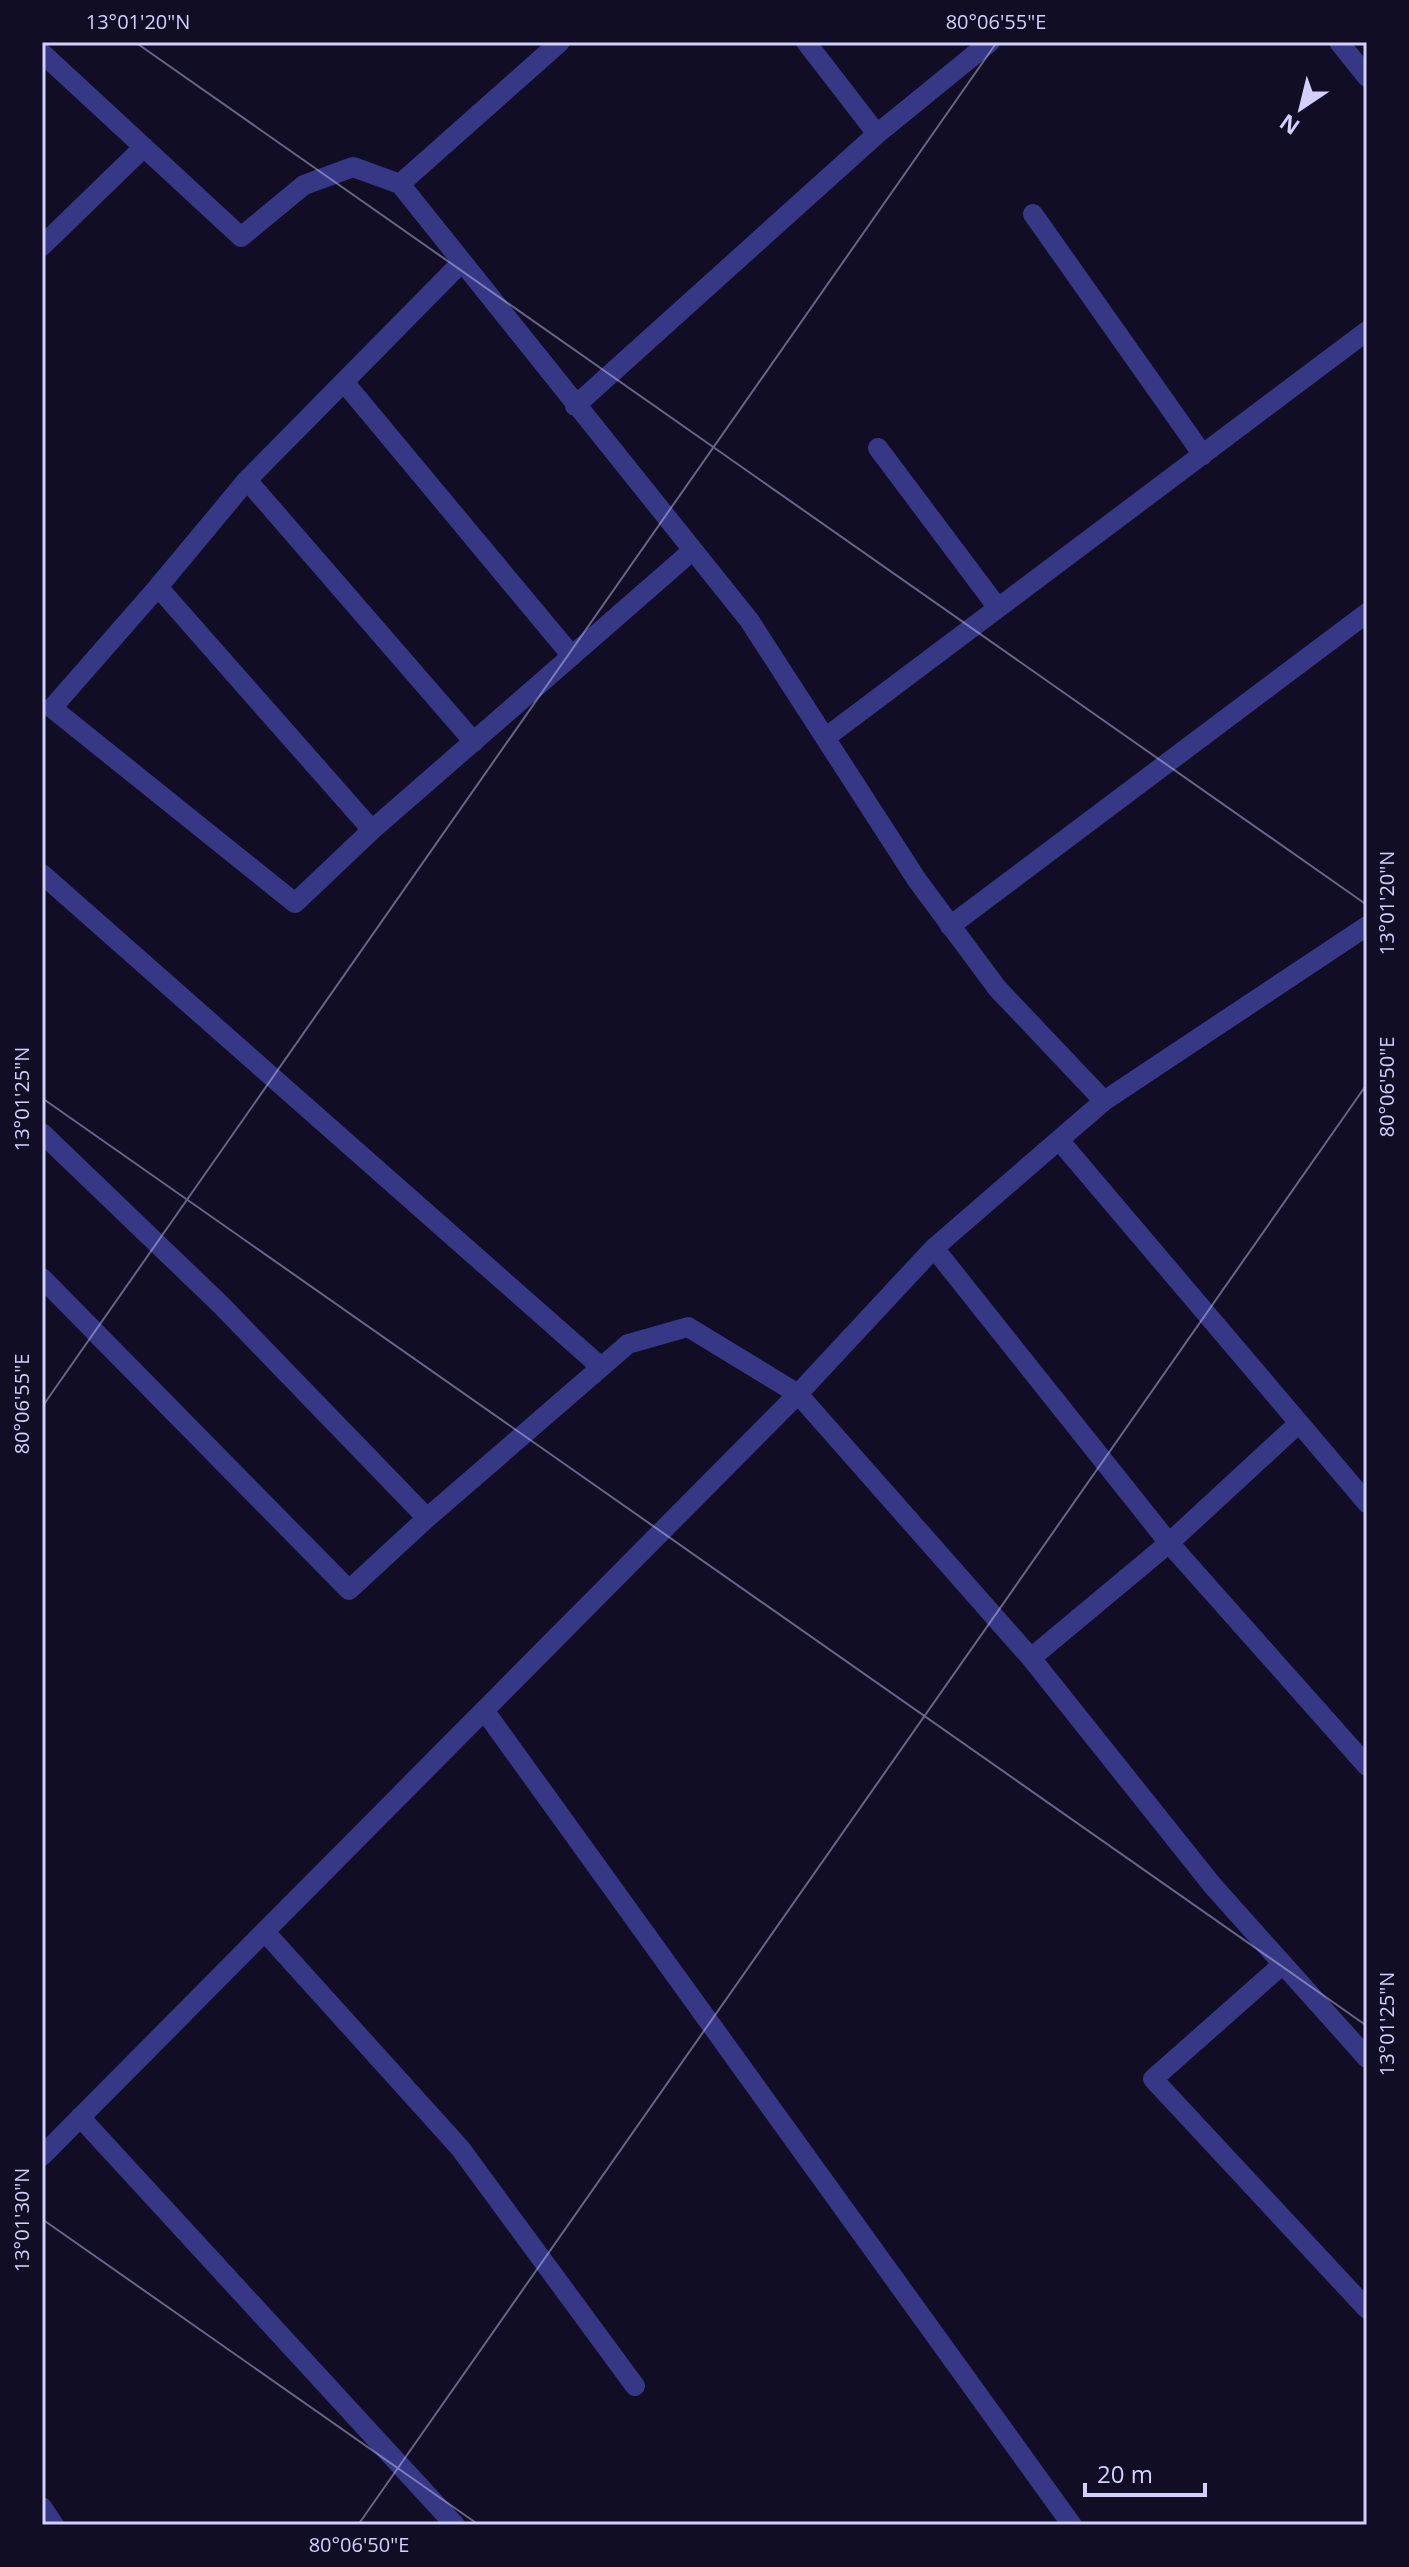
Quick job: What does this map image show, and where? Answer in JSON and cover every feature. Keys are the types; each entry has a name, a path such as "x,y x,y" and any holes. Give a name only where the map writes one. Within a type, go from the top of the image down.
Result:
{"street":[{"path":"400,184 560,42"},
{"path":"806,42 877,134"},
{"path":"575,406 877,134 990,42"},
{"path":"1339,42 1367,77"},
{"path":"42,53 241,237 304,185 353,167 400,184 749,620 917,880 997,988 1104,1101"},
{"path":"42,246 144,147"},
{"path":"1033,214 1203,455"},
{"path":"462,262 247,480 47,714 295,903 372,830 692,551"},
{"path":"825,738 1367,331"},
{"path":"344,382 572,656"},
{"path":"878,448 998,608"},
{"path":"247,480 474,742"},
{"path":"158,587 372,830"},
{"path":"950,926 1367,613"},
{"path":"42,874 601,1367"},
{"path":"42,2156 798,1394 934,1248 1104,1101 1367,926"},
{"path":"42,1133 220,1304 427,1518"},
{"path":"1059,1140 1367,1503"},
{"path":"934,1248 1169,1543 1367,1766"},
{"path":"42,1278 349,1590 427,1518 628,1344 688,1327 798,1394 1031,1658 1213,1886 1367,2058"},
{"path":"1031,1658 1169,1543 1299,1423"},
{"path":"484,1710 1072,2525"},
{"path":"265,1932 460,2148 635,2386"},
{"path":"1283,1964 1153,2079 1367,2309"},
{"path":"80,2117 455,2525"},
{"path":"42,2507 54,2525"}]}
